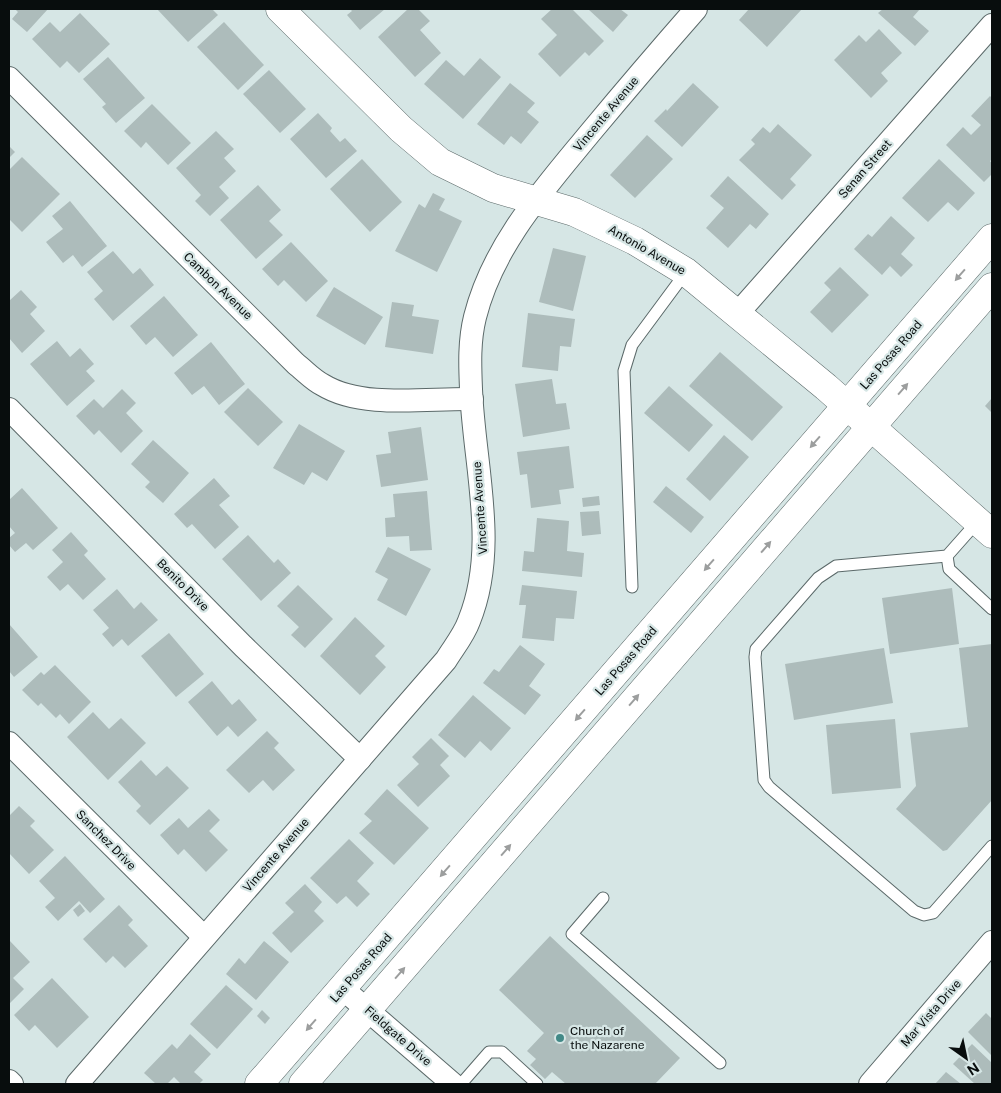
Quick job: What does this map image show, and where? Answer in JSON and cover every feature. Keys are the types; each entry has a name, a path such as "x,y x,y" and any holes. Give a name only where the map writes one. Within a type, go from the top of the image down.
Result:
{"main road":[{"name":"Antonio Avenue","path":"280,9 424,150 464,175 493,188 574,212 604,226 686,272 738,313 871,426 985,527"},
{"name":"Las Posas Road","path":"259,1084 992,238"},
{"path":"303,1084 992,287"}],"street":[{"name":"Vincente Avenue","path":"77,1084 446,660 462,636 476,602 485,544 472,400 470,355 475,317 493,268 504,245 534,200 696,9"},
{"name":"Senan Street","path":"738,313 992,25"},
{"name":"Cambon Avenue","path":"9,78 296,364 323,386 338,392 376,399 472,400"},
{"name":"Benito Drive","path":"9,409 243,646 360,759"},
{"name":"Sanchez Drive","path":"9,743 204,937"},
{"name":"Mar Vista Drive","path":"870,1084 992,942"},
{"name":"Fieldgate Drive","path":"343,989 453,1084"},
{"path":"9,1081 12,1084"}],"lane":[{"path":"632,587 624,371 632,345 686,272"},
{"path":"985,527 947,556 836,566 829,569 818,578 756,649 764,780 769,787 914,911 924,915 933,913 992,846"},
{"path":"947,556 949,569 992,609"},
{"path":"603,898 572,934 720,1064"},
{"path":"461,1084 490,1052 502,1052 537,1084"}],"building":[{"path":"15,9 48,9 27,32 12,19 18,12"},
{"path":"157,9 212,9 218,15 188,42"},
{"path":"350,9 385,9 360,30 347,15 352,11"},
{"path":"408,9 418,9 430,21 420,30 441,53 415,77 378,37"},
{"path":"552,9 572,9 604,41 589,56 585,52 560,77 538,54 557,35 541,19"},
{"path":"588,9 620,9 628,15 613,32"},
{"path":"749,9 802,9 767,47 739,20"},
{"path":"883,9 920,9 913,17 929,31 915,46 878,13"},
{"path":"80,13 110,44 79,73 67,61 60,68 32,39 50,22 60,32"},
{"path":"224,22 264,65 238,90 197,47"},
{"path":"879,29 902,53 881,73 888,81 871,98 834,60 859,35 866,42"},
{"path":"108,57 145,98 116,123 102,107 106,104 83,79"},
{"path":"480,58 501,77 463,119 424,84 446,60 464,76"},
{"path":"269,70 306,109 280,133 243,94"},
{"path":"510,83 535,103 527,112 539,122 521,144 511,136 504,145 477,124"},
{"path":"693,83 719,107 682,147 654,121 666,109 667,111"},
{"path":"990,96 992,98 992,159 990,161 992,164 992,174 984,182 946,145 963,127 971,135 981,125 971,116"},
{"path":"152,104 191,143 168,165 146,142 141,148 124,131"},
{"path":"318,113 332,128 330,131 340,142 345,138 357,151 326,178 290,139"},
{"path":"778,124 812,155 790,179 796,185 782,200 739,160 755,144 751,140 763,127 770,133"},
{"path":"216,131 234,149 224,158 236,171 219,187 229,198 210,216 195,201 201,195 176,168"},
{"path":"647,135 673,159 635,198 610,175"},
{"path":"9,146 15,152 9,158"},
{"path":"22,157 60,194 22,232 9,219 9,170"},
{"path":"362,159 402,202 370,232 330,189"},
{"path":"939,159 975,193 958,211 948,202 928,222 902,198"},
{"path":"728,176 769,214 756,229 750,224 728,248 706,228 724,208 710,196"},
{"path":"258,185 281,210 269,221 283,235 256,259 220,220"},
{"path":"433,193 445,199 439,210 462,221 437,272 395,251 419,204 425,208"},
{"path":"70,201 107,246 82,267 73,255 63,263 46,242 63,229 52,216"},
{"path":"891,216 915,238 901,254 913,265 901,277 890,266 882,275 854,249 868,234 872,237"},
{"path":"291,242 328,281 306,302 284,280 278,286 262,269"},
{"path":"553,248 586,256 573,311 539,302"},
{"path":"113,251 133,274 140,268 154,285 113,321 94,299 103,291 87,272"},
{"path":"840,267 869,295 832,333 810,312 831,290 824,283"},
{"path":"334,287 383,317 365,345 316,316"},
{"path":"21,290 37,307 30,314 45,331 22,353 9,338 9,301"},
{"path":"164,296 198,335 173,357 155,337 146,345 130,326"},
{"path":"392,302 414,305 412,316 439,320 433,354 385,347"},
{"path":"528,313 575,319 571,347 560,346 558,371 522,367"},
{"path":"57,341 70,357 80,348 94,364 86,371 95,381 67,406 30,364"},
{"path":"211,342 245,384 219,405 204,386 192,395 174,373"},
{"path":"720,352 783,407 752,441 689,386"},
{"path":"552,379 556,404 566,403 570,429 523,437 515,384"},
{"path":"669,386 713,425 689,452 644,413"},
{"path":"248,388 283,422 258,446 224,412"},
{"path":"122,389 136,403 126,413 143,431 121,453 99,430 94,435 76,416 94,399 103,408"},
{"path":"992,398 992,413 985,406"},
{"path":"299,424 345,451 327,481 312,472 304,485 273,468"},
{"path":"421,427 428,480 381,487 376,455 391,453 388,432"},
{"path":"724,435 749,457 710,501 686,479"},
{"path":"153,440 189,473 163,503 145,487 150,482 131,464"},
{"path":"569,446 574,488 559,490 561,504 531,508 527,474 520,475 517,452"},
{"path":"214,478 230,496 219,505 239,527 215,549 192,524 187,528 174,514"},
{"path":"666,486 704,517 691,533 653,502"},
{"path":"22,488 58,528 33,550 26,543 15,552 9,545 9,538 15,533 9,526 9,500"},
{"path":"427,491 432,550 410,551 409,536 386,537 385,518 395,517 393,494"},
{"path":"599,496 600,505 583,507 582,498"},
{"path":"599,511 601,534 582,536 580,512"},
{"path":"537,518 569,521 567,551 584,553 582,577 522,571 524,551 534,552"},
{"path":"71,532 88,551 84,555 106,579 83,600 68,584 60,591 47,577 63,562 52,550"},
{"path":"248,535 274,563 278,559 291,573 261,601 222,559"},
{"path":"388,547 431,569 406,616 377,600 388,579 375,572"},
{"path":"298,585 333,619 305,648 291,635 299,627 277,606"},
{"path":"522,585 577,591 574,619 556,618 554,641 522,638 526,605 519,605"},
{"path":"952,588 959,644 890,654 882,598"},
{"path":"117,589 134,609 141,602 158,620 128,646 122,639 113,647 102,634 109,628 93,610"},
{"path":"355,617 385,646 375,656 386,667 360,695 320,656"},
{"path":"9,624 38,657 14,677 9,671"},
{"path":"169,633 204,674 176,697 141,656"},
{"path":"992,644 992,800 947,850 943,851 896,809 916,786 910,733 968,727 959,648"},
{"path":"520,645 545,664 529,686 541,695 525,715 483,683 494,669 499,672"},
{"path":"884,648 893,703 794,720 785,664"},
{"path":"55,665 91,702 69,724 60,714 56,718 41,703 38,706 22,690 41,672 44,675"},
{"path":"212,681 232,705 239,699 257,720 238,737 228,726 217,736 188,702"},
{"path":"473,695 511,728 491,751 480,741 465,758 438,735"},
{"path":"93,712 109,729 121,718 146,743 108,780 67,737"},
{"path":"895,719 901,788 832,794 826,725"},
{"path":"267,731 279,743 274,748 295,770 273,791 263,780 249,793 226,770"},
{"path":"431,738 449,756 440,765 450,776 418,807 397,785 419,764 412,757"},
{"path":"141,760 156,776 167,766 189,788 150,825 136,811 141,806 118,782"},
{"path":"387,789 429,828 394,865 359,833 372,821 364,814"},
{"path":"19,806 35,821 30,826 54,850 29,874 9,853 9,816"},
{"path":"209,809 220,820 209,831 228,850 206,872 184,849 178,855 160,835 179,818 188,828"},
{"path":"349,839 374,863 357,881 370,894 357,907 346,896 337,904 310,878"},
{"path":"65,856 105,899 90,913 79,901 58,921 45,907 55,898 39,881"},
{"path":"305,884 322,902 314,911 324,921 291,953 272,933 294,912 285,903"},
{"path":"80,904 85,911 78,917 73,910"},
{"path":"119,905 133,920 128,925 148,946 125,968 113,956 106,963 83,939"},
{"path":"550,936 680,1058 655,1084 566,1084 552,1072 545,1079 530,1065 536,1059 527,1051 544,1033 499,990"},
{"path":"9,940 30,962 13,978 24,989 9,1004"},
{"path":"264,941 289,962 256,1000 226,974 239,958 245,964"},
{"path":"52,978 89,1017 57,1048 35,1025 29,1031 14,1015"},
{"path":"226,985 253,1009 217,1049 190,1024"},
{"path":"262,1010 270,1018 265,1024 257,1016"},
{"path":"986,1013 992,1019 992,1056 968,1032"},
{"path":"190,1034 211,1054 194,1072 203,1080 199,1084 181,1084 174,1077 167,1084 156,1084 144,1073 172,1044 177,1049"},
{"path":"972,1044 992,1063 992,1084 975,1084 953,1064"},
{"path":"946,1072 961,1084 935,1084"}],"place":[{"name":"Church of the Nazarene","path":"560,1038"}]}
